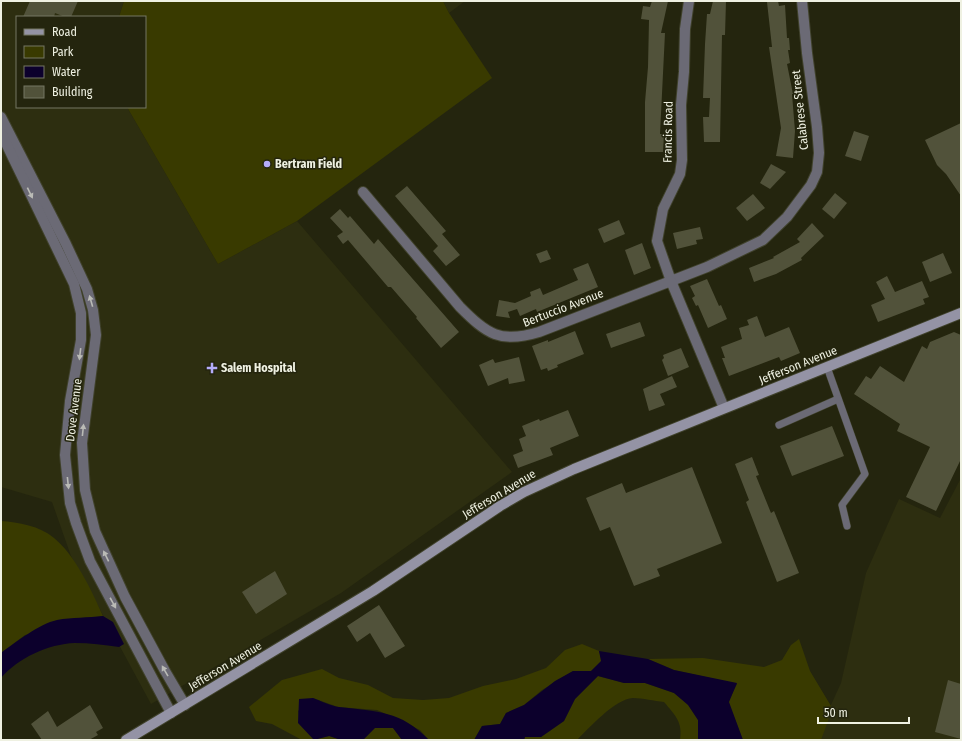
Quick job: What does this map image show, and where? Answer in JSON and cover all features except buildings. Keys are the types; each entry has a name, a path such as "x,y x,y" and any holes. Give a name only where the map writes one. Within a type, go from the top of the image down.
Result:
{"main road":[{"name":"Jefferson Avenue","path":"126,740 373,591 524,492 574,469 961,313"}],"street":[{"name":"Francis Road","path":"671,281 656,241 663,209 680,174 682,160 681,105 685,29 689,1"},
{"name":"Calabrese Street","path":"671,281 707,267 763,240 787,217 817,172 819,153 817,127 802,1"},
{"name":"Dove Avenue","path":"1,117 66,244 87,289 94,310 95,329 82,443 84,490 88,510 95,531 125,597 185,705"},
{"name":"Dove Avenue","path":"1,133 74,284 81,313 81,340 70,401 65,455 70,503 90,561 171,713"},
{"name":"Bertuccio Avenue","path":"363,192 460,307 477,323 491,333 505,338 522,337 539,332 671,281"},
{"path":"671,281 724,408"}],"lane":[{"path":"56,248 66,244"},
{"path":"827,367 865,474 842,505 847,526"},
{"path":"779,425 838,399"}],"shaded area":[{"name":"Salem Hospital","path":"1,1 124,1 119,16 16,16 16,108 128,108 218,264 297,221 512,472 341,593 151,704 71,556 52,502 1,487"},
{"path":"443,1 465,1 449,13"},
{"path":"961,478 961,740 815,740 841,683 866,573 899,499 940,518"}],"green space":[{"name":"Bertram Field","path":"124,1 443,1 449,13 492,78 297,221 218,264 128,108 146,108 146,16 119,16"},
{"path":"1,521 29,525 42,530 62,545 76,564 103,616 84,619 25,635 1,653"},
{"path":"799,639 810,671 831,706 828,721 821,740 743,740 728,702 737,684 674,670 648,659 703,658 764,667 782,660 791,645"},
{"path":"582,644 599,651 602,661 591,671 573,671 542,690 524,705 506,713 500,724 482,726 474,740 429,740 420,730 377,710 338,707 313,698 298,711 299,719 314,739 330,736 341,740 302,740 272,724 256,721 249,707 282,680 322,669 339,678 368,685 393,698 423,700 449,698 483,686 516,679 546,668 565,650"},
{"path":"598,676 624,683 645,683 674,693 688,704 698,720 698,740 680,740 681,734 679,723 675,715 664,702 633,698 618,703 595,722 577,740 524,740 525,737 541,737 564,721 575,699"},
{"path":"374,728 393,728 402,740 363,740"}],"water":[{"path":"103,616 113,622 124,644 119,647 75,643 54,646 25,658 1,678 1,653 35,629 57,620"},
{"path":"599,651 648,659 674,670 737,683 729,702 743,740 698,740 698,720 688,705 674,693 645,683 624,683 598,676 575,699 564,721 541,737 525,737 524,740 474,740 482,726 500,724 506,713 524,705 555,681 573,671 591,671 601,661"},
{"path":"313,698 329,705 388,714 408,723 429,740 402,740 393,728 375,728 363,740 341,740 329,736 314,740 298,723 299,699"}],"place":[{"name":"Bertram Field","path":"267,164"},
{"name":"Salem Hospital","path":"212,368"}]}
